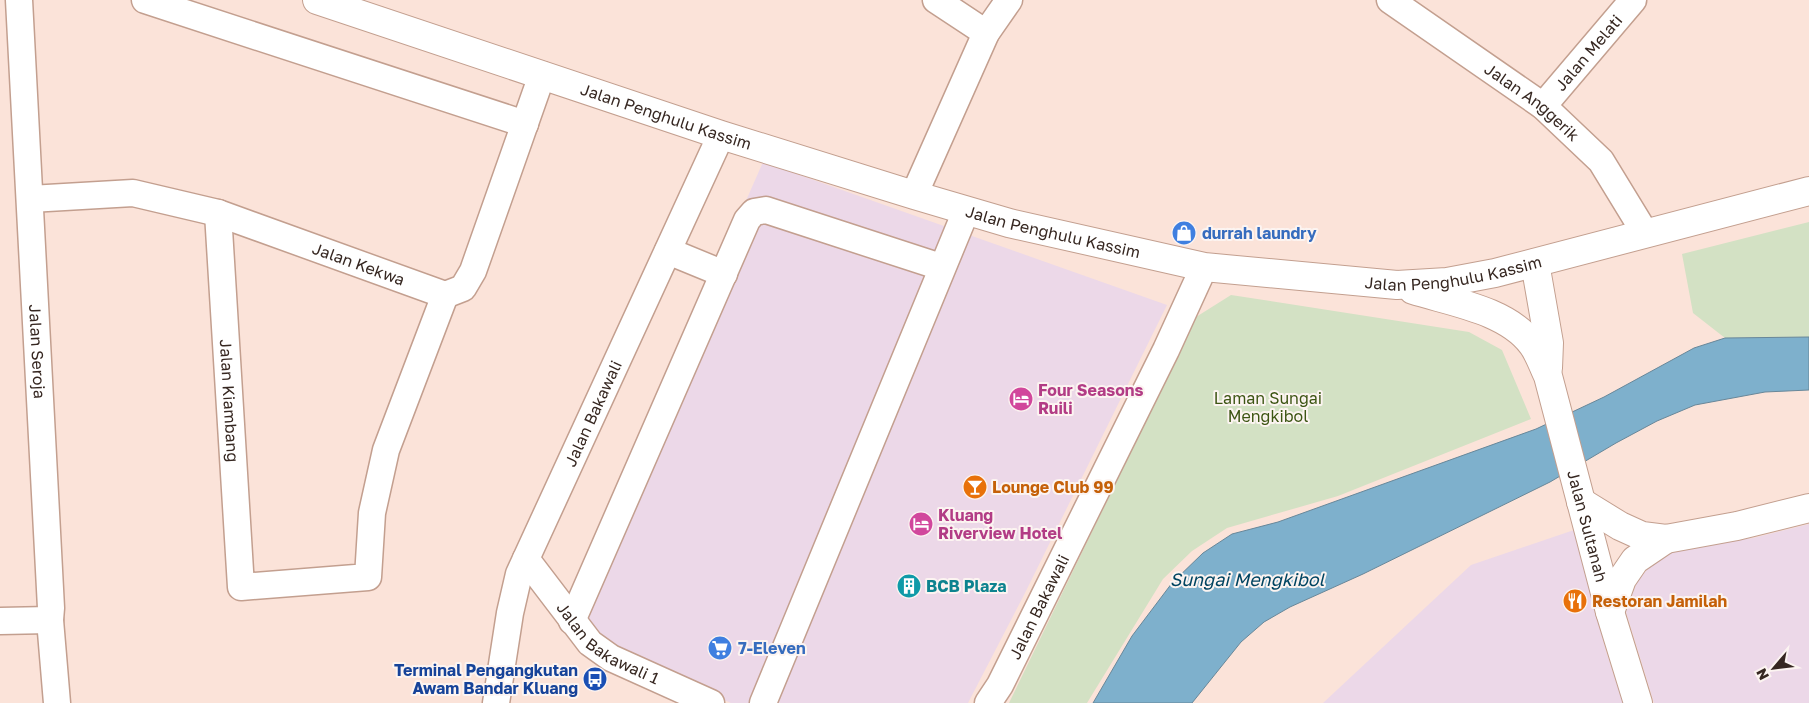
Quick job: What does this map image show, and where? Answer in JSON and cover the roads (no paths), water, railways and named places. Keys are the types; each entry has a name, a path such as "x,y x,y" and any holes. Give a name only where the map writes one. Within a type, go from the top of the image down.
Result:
{"street":[{"name":"Jalan Seroja","path":"19,0 51,608 50,620 57,703"},
{"path":"146,0 525,124"},
{"name":"Jalan Penghulu Kassim","path":"317,0 721,135 914,195 1010,223 1204,267 1397,286 1467,279 1809,191"},
{"path":"936,0 986,33"},
{"path":"914,195 986,33 1009,0"},
{"name":"Jalan Anggerik","path":"1390,0 1543,106 1601,161 1645,233"},
{"name":"Jalan Melati","path":"1543,106 1633,0"},
{"path":"445,295 463,288 473,271 542,75"},
{"name":"Jalan Bakawali","path":"496,703 510,613 519,574 721,135"},
{"name":"Jalan Kekwa","path":"30,199 133,194 218,213 445,295"},
{"path":"572,621 747,220 754,212 766,210 941,267"},
{"path":"763,703 966,210"},
{"name":"Jalan Kiambang","path":"218,213 241,587 368,577 372,513 386,450 445,295"},
{"path":"668,251 724,274"},
{"name":"Jalan Sultanah","path":"1535,263 1549,343 1548,376"},
{"name":"Jalan Bakawali","path":"988,703 1014,658 1166,350 1204,267"},
{"name":"Jalan Sultanah","path":"1397,286 1494,315 1516,328 1532,344 1548,376 1610,612 1638,703"},
{"path":"1581,502 1620,526 1642,536 1666,539 1737,526 1809,508"},
{"path":"1610,612 1622,578 1635,560 1666,539"},
{"name":"Jalan Bakawali 1","path":"526,559 590,643 611,658 711,703"},
{"path":"0,621 50,620"}],"water":[{"name":"Sungai Mengkibol","path":"1809,337 1809,390 1765,392 1695,405 1657,421 1550,482 1363,574 1290,607 1264,622 1241,642 1192,703 1093,703 1132,636 1172,583 1203,553 1232,534 1278,522 1536,429 1604,397 1694,348 1725,338"}],"place":[{"name":"durrah laundry","path":"1184,233"},
{"name":"Four Seasons Ruili","path":"1021,399"},
{"name":"Lounge Club 99","path":"975,487"},
{"name":"Kluang Riverview Hotel","path":"921,524"},
{"name":"BCB Plaza","path":"909,586"},
{"name":"Restoran Jamilah","path":"1575,601"},
{"name":"7-Eleven","path":"720,648"},
{"name":"Terminal Pengangkutan Awam Bandar Kluang","path":"595,679"}],"park label":[{"name":"Laman Sungai Mengkibol","path":"1268,407"}]}
